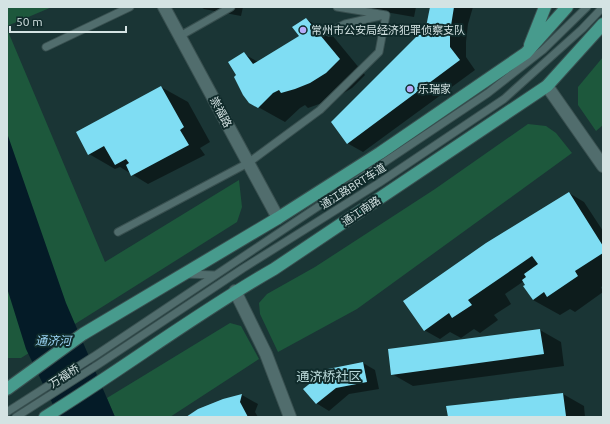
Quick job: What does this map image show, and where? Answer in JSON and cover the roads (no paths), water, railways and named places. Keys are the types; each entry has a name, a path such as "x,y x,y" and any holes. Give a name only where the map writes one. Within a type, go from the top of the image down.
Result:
{"main road":[{"path":"526,53 545,7"},
{"path":"183,274 278,218 380,153 526,53 567,7"},
{"name":"通江南路","path":"49,415 104,380 235,291 274,269 547,86 603,24"},
{"name":"万福桥","path":"7,389 31,370 83,334 183,274"}],"street":[{"name":"崇福路","path":"164,7 278,218"},
{"path":"547,86 603,166"},
{"path":"235,291 266,354 290,417"}],"lane":[{"path":"46,47 130,7"},
{"path":"180,36 232,7"},
{"path":"337,7 386,15"},
{"name":"通江路BRT车道","path":"96,355 488,93 543,50 587,7"},
{"name":"通江路BRT车道","path":"99,364 504,99 582,29 603,7"},
{"path":"329,32 345,24 386,15"},
{"path":"118,232 248,163 320,110 379,52 386,15"},
{"path":"183,274 215,275"},
{"name":"万福桥","path":"7,412 96,355"},
{"name":"万福桥","path":"16,417 99,364"}],"water":[{"name":"通济河","path":"7,133 66,303 115,417 59,417 26,349 7,288"}],"place":[{"name":"常州市公安局经济犯罪侦察支队","path":"303,30"},
{"name":"乐瑞家","path":"410,89"}],"district":[{"name":"通济桥社区","path":"329,376"}]}
